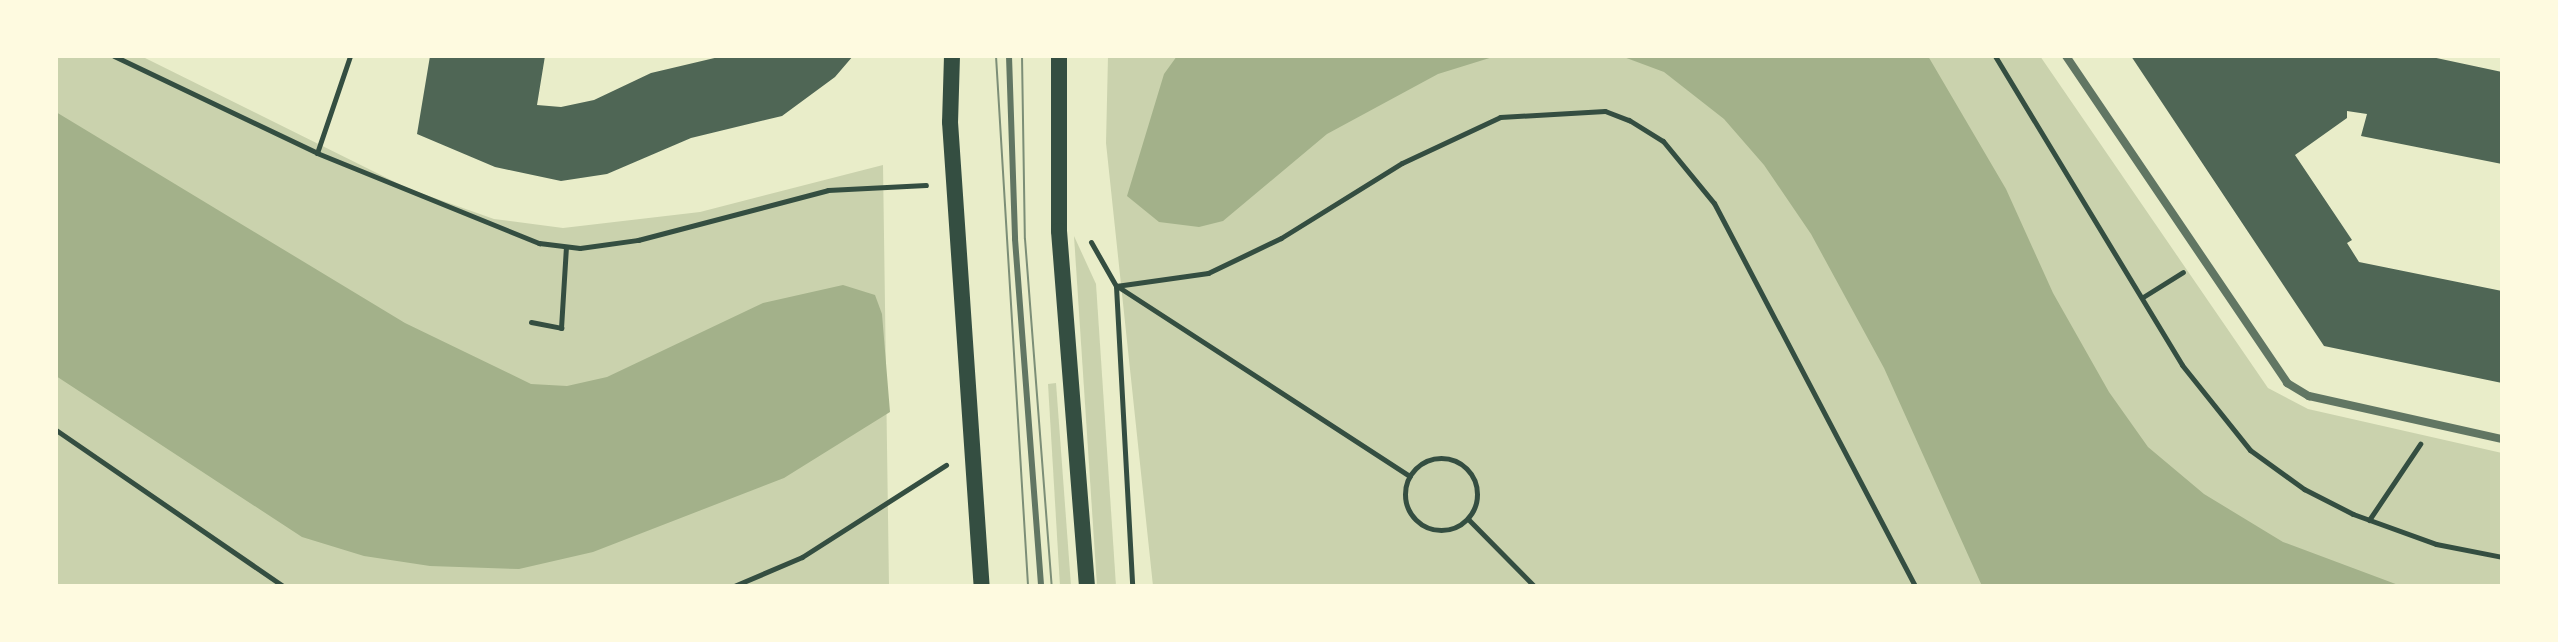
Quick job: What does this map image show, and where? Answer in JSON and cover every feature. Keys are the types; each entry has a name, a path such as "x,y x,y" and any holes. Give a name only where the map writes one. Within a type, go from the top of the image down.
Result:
{"main road":[{"path":"952,56 954,185 970,449 982,586"},
{"path":"1059,56 1059,231 1087,586"}],"street":[{"path":"2066,56 2287,383 2309,396 2502,439"}],"lane":[{"path":"1009,56 1015,239 1041,586"}],"path":[{"path":"114,56 317,153 516,237 566,247 638,240 828,190 954,185"},
{"path":"317,153 350,56"},
{"path":"1995,56 2182,365 2250,450 2304,489 2369,520 2436,544 2502,557"},
{"path":"1116,286 1208,273 1281,238 1402,163 1500,117 1605,111 1629,120 1663,141 1714,203 1915,586"},
{"path":"1087,236 1116,286 1410,476"},
{"path":"531,322 561,328 566,247"},
{"path":"2143,297 2203,259"},
{"path":"1116,286 1132,586"},
{"path":"2369,520 2433,424"},
{"path":"56,430 283,586"},
{"path":"734,586 802,557 970,449"},
{"path":"1435,459 1459,462 1475,481 1478,497 1468,519 1442,531 1422,525 1405,500 1410,476 1435,459"},
{"path":"1468,519 1534,586"}],"shaded area":[{"path":"56,56 141,56 409,189 494,219 563,228 700,212 883,165 889,586 56,586"},
{"path":"1108,56 2040,56 2268,388 2308,409 2502,453 2502,586 1153,586 1106,143"},
{"path":"1177,56 1496,56 1438,74 1327,134 1223,221 1199,227 1159,222 1127,196 1164,74"},
{"path":"1621,56 1928,56 2006,189 2053,293 2109,392 2148,447 2204,494 2283,542 2401,586 1982,586 1884,368 1811,234 1764,165 1724,119 1664,72"},
{"path":"56,112 405,323 531,384 567,386 607,377 763,303 843,285 875,295 882,314 890,412 784,478 593,552 519,569 430,566 364,556 302,537 56,376"},
{"path":"1074,236 1096,284 1116,586 1097,586"},
{"path":"1056,383 1071,586 1060,586 1048,384"}],"building":[{"path":"430,56 545,56 537,105 561,107 594,100 651,73 723,56 853,56 835,77 782,116 691,138 607,174 561,181 495,167 417,134"},
{"path":"2131,56 2427,56 2502,72 2502,164 2361,136 2367,114 2347,111 2347,118 2295,155 2352,240 2347,243 2359,262 2502,291 2502,383 2324,346"}],"tram line":[{"path":"996,56 1028,586"},
{"path":"1022,56 1025,239 1052,586"}]}
